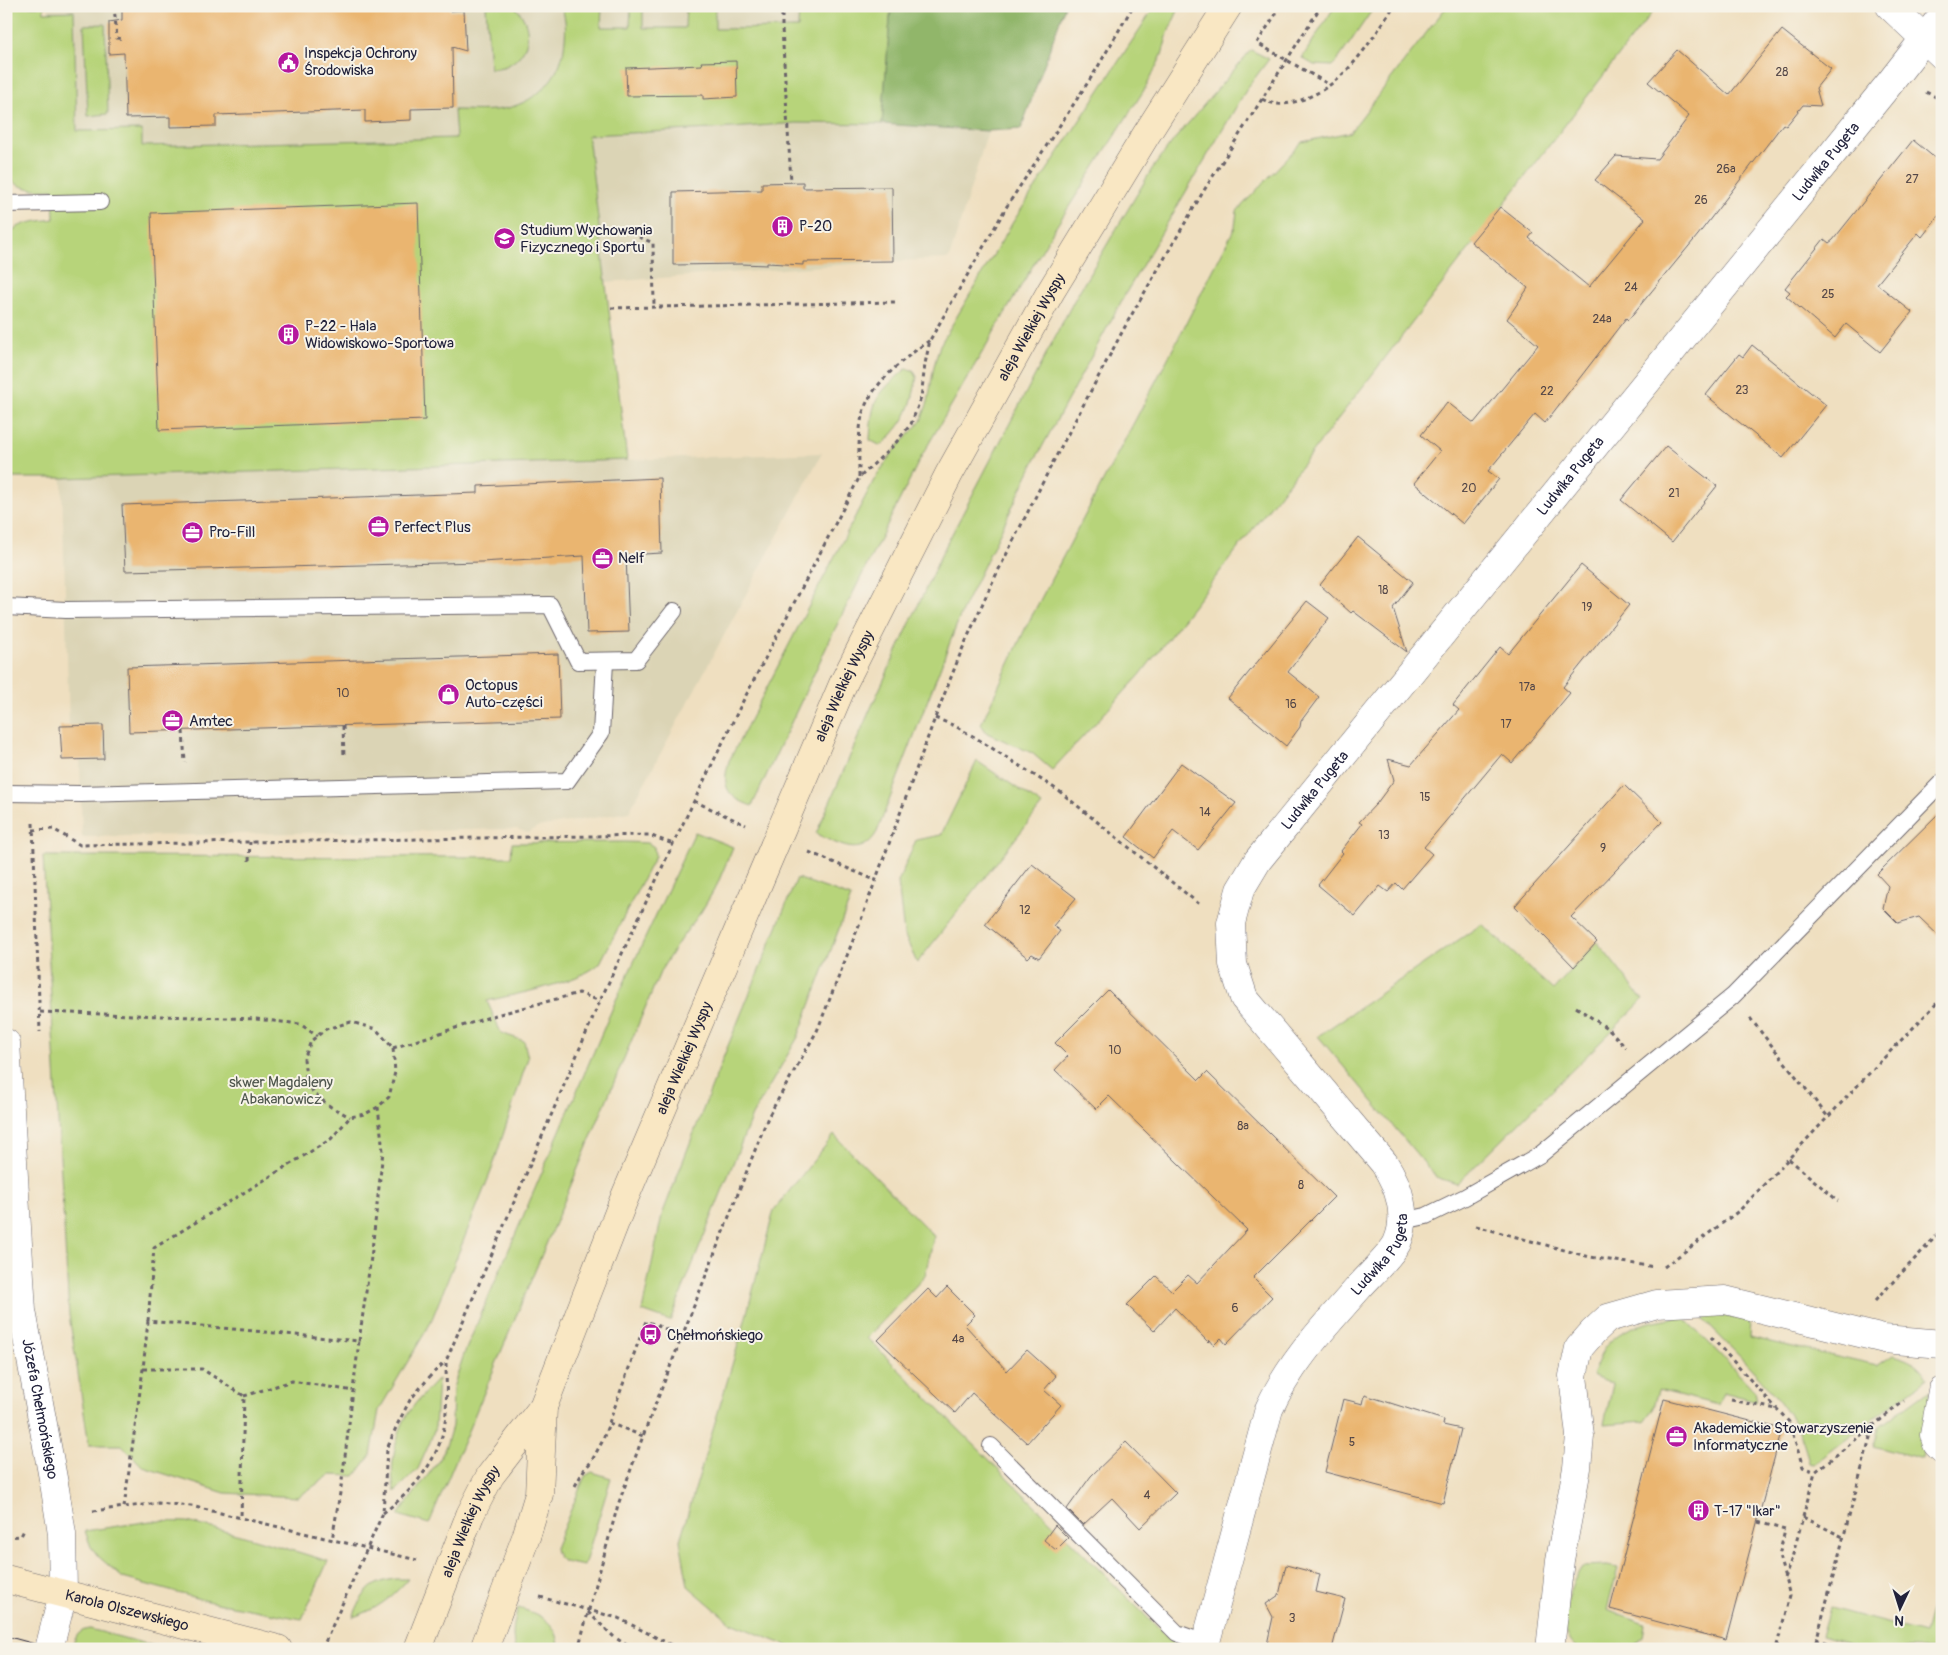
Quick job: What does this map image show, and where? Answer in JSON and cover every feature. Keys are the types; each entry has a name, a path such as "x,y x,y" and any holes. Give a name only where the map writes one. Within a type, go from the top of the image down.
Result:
{"main road":[{"name":"aleja Wielkiej Wyspy","path":"418,1649 470,1515 490,1476 544,1407 624,1199 843,684 949,474 1052,291 1146,135 1228,6"},
{"name":"aleja Wielkiej Wyspy","path":"484,1649 526,1537 539,1494 544,1407"},
{"name":"Karola Olszewskiego","path":"6,1579 278,1649"}],"street":[{"path":"1890,6 1933,47"},
{"name":"Ludwika Pugeta","path":"1205,1646 1269,1409 1279,1387 1321,1330 1397,1243 1403,1221 1395,1178 1244,998 1233,964 1231,923 1240,890 1258,860 1889,84 1933,47 1942,16"},
{"name":"Józefa Chełmońskiego","path":"6,1042 22,1311 60,1518 63,1594 49,1649"},
{"path":"1550,1649 1560,1560 1578,1468 1580,1436 1573,1376 1580,1348 1608,1318 1657,1304 1725,1300 1884,1339 1942,1344"},
{"path":"1942,1391 1934,1435 1937,1444 1942,1449"}],"lane":[{"path":"6,204 100,202"},
{"path":"6,607 66,610 550,605 578,661 605,662 636,660 674,611"},
{"path":"6,794 81,794 568,781 601,733 605,662"},
{"path":"1403,1221 1426,1216 1439,1210 1541,1154 1733,996 1942,782"},
{"path":"991,1446 1178,1633 1205,1646"}],"path":[{"path":"114,6 117,38 123,39"},
{"path":"782,6 791,182"},
{"path":"383,1513 403,1498 423,1475 434,1456 443,1432 446,1413 446,1361 600,1001 673,844 743,701 858,478 894,445 912,424 921,398 924,364 930,340 1007,206 1096,70 1132,8 1128,6"},
{"path":"1281,6 1257,43 1330,85"},
{"path":"578,1649 618,1505 643,1436 768,1117 816,1030 861,920 874,880 961,652 1052,462 1128,321 1203,192 1321,6"},
{"path":"1262,99 1273,105 1288,104 1311,97 1330,85 1359,58 1394,6"},
{"path":"1920,90 1942,100"},
{"path":"639,237 653,243 654,307"},
{"path":"611,308 896,302"},
{"path":"858,478 862,416 868,399 876,386 930,340"},
{"path":"935,718 956,726 1060,790 1190,897 1231,923"},
{"path":"694,801 748,826"},
{"path":"41,1040 33,830 53,829 80,845 649,835 673,844"},
{"path":"249,861 250,842"},
{"path":"805,850 874,880"},
{"path":"393,1048 579,993 600,1001"},
{"path":"1733,996 1828,1117"},
{"path":"1439,1210 1457,1221 1581,1254 1662,1269 1740,1210 1942,999"},
{"path":"1576,1007 1611,1031 1644,1068"},
{"path":"40,1012 256,1019 300,1024 317,1036"},
{"path":"124,1507 143,1369 154,1248 331,1139 350,1117 365,1114 378,1107 389,1097 395,1072 393,1048 376,1029 350,1022 326,1029 317,1036 311,1041 304,1059 306,1078 314,1094 331,1107 350,1117"},
{"path":"332,1540 354,1391 358,1341 372,1250 383,1151 378,1107"},
{"path":"1790,1159 1838,1201"},
{"path":"1862,1334 1869,1307 1942,1230"},
{"path":"1690,1301 1692,1315 1789,1422 1803,1467 1815,1472"},
{"path":"148,1321 358,1341"},
{"path":"575,1487 584,1470 591,1462 609,1423 646,1321 682,1336"},
{"path":"322,1649 383,1513 387,1449 397,1425 410,1400 446,1361"},
{"path":"143,1369 202,1370 244,1396 292,1381 354,1391"},
{"path":"241,1518 244,1396"},
{"path":"1784,1578 1792,1558 1815,1472 1912,1396"},
{"path":"1731,1400 1776,1409"},
{"path":"609,1423 643,1436"},
{"path":"1814,1649 1873,1425"},
{"path":"94,1503 95,1511"},
{"path":"89,1512 158,1503 192,1506 420,1560"},
{"path":"1803,1517 1843,1537"},
{"path":"1758,1522 1785,1530 1778,1556 1790,1596 1776,1649"},
{"path":"6,1537 21,1536"},
{"path":"587,1611 614,1637 633,1649"},
{"path":"587,1611 618,1618 679,1649"},
{"path":"1815,1640 1843,1649"}],"shaded area":[{"path":"48,6 891,6 882,124 988,131 949,259 893,261 606,282 627,460 822,453 629,812 537,827 528,833 517,829 82,837 80,760 104,759 103,725 69,726"}],"green space":[{"name":"Studium Wychowania Fizycznego i Sportu","path":"6,6 44,6 44,12 74,11 77,131 142,130 142,146 456,138 454,110 494,110 519,105 537,94 552,78 562,59 565,42 565,21 561,6 602,6 601,27 630,27 631,6 643,6 643,28 685,28 686,6 715,6 715,29 798,28 799,6 891,6 882,124 796,123 588,135 627,460 62,478 6,478 6,237 22,225 54,219 53,189 22,187 6,176"},
{"path":"486,6 514,6 525,21 527,38 525,46 515,61 504,67 490,69"},
{"path":"891,6 1065,6 1021,129 988,131 882,124"},
{"path":"1155,6 1180,6 1168,33 1162,55 1146,87 1052,233 921,457 834,631 752,806 744,803 728,790 726,778 729,761 874,480 893,452 921,421 928,402 934,366 940,345 1013,222"},
{"path":"1335,6 1375,6 1332,66 1314,65 1302,58"},
{"path":"1447,6 1657,6 1140,675 1052,770 1032,753 987,733 981,724 1026,627 1235,227 1237,211 1302,142 1350,132"},
{"path":"105,24 108,114 88,116 84,25"},
{"path":"1251,50 1269,59 1248,87 1127,291 1035,460 962,611 877,832 871,841 857,848 841,845 816,834 870,710 943,551 1077,295 1152,169 1173,141"},
{"path":"906,369 913,370 917,377 912,399 902,422 881,446 870,440 874,407 882,393"},
{"path":"977,761 1042,805 917,963 904,934 898,882 916,840 941,835"},
{"path":"695,832 733,847 717,885 661,970 429,1524 398,1515 440,1459 447,1443 452,1426 453,1388 464,1354 616,1000"},
{"name":"skwer Magdaleny Abakanowicz","path":"512,843 648,843 654,847 655,856 600,963 591,970 563,982 487,1001 501,1033 524,1041 528,1058 492,1169 430,1324 379,1410 371,1455 355,1476 330,1475 298,1497 225,1493 143,1467 122,1445 89,1445 69,1315 43,856 511,857"},
{"path":"797,878 851,897 798,1037 752,1116 670,1321 642,1311 662,1215 725,1053"},
{"path":"1482,924 1553,990 1597,942 1643,1000 1457,1184 1436,1177 1318,1036"},
{"path":"834,1135 934,1236 925,1276 867,1338 1174,1644 1172,1649 795,1649 731,1623 688,1586 680,1540 743,1328 774,1210"},
{"path":"1699,1315 1727,1316 1750,1321 1749,1337 1877,1366 1893,1355 1909,1360 1917,1365 1927,1378 1814,1464 1809,1463 1801,1436 1782,1404 1755,1372"},
{"path":"1683,1316 1755,1391 1757,1401 1723,1392 1718,1405 1658,1390 1652,1410 1644,1421 1604,1424 1613,1384 1592,1375 1603,1350 1610,1341 1628,1329 1650,1322"},
{"path":"438,1379 435,1427 430,1442 418,1469 395,1492 392,1473 394,1451 400,1430 412,1408"},
{"path":"1929,1390 1930,1402 1922,1459 1873,1446 1880,1426"},
{"path":"592,1472 611,1478 584,1566 565,1562 556,1553 555,1548 585,1476"},
{"path":"151,1521 187,1522 244,1536 328,1561 302,1619 211,1602 123,1578 99,1557 91,1547 85,1531"},
{"path":"1606,1566 1618,1568 1607,1610 1645,1623 1643,1636 1633,1649 1579,1649 1571,1641 1566,1631 1565,1609 1568,1598 1576,1576 1582,1567"},
{"path":"1942,1568 1942,1649 1866,1649 1822,1636 1830,1608 1924,1633"},
{"path":"396,1579 408,1579 383,1603 353,1617 360,1601 368,1590 379,1583"},
{"path":"518,1608 534,1613 552,1626 556,1632 559,1649 515,1649 513,1639"},
{"path":"90,1629 165,1649 94,1649 73,1644 79,1633"}],"building":[{"name":"Inspekcja Ochrony Środowiska","path":"122,6 450,6 450,11 464,10 466,51 452,47 453,108 411,109 411,120 365,122 365,110 216,115 216,126 170,127 170,117 126,118 124,53 109,54 109,22 122,20"},
{"path":"1782,30 1831,69 1816,88 1821,106 1803,105 1786,126 1783,124 1698,235 1628,320 1626,318 1545,423 1535,414 1488,471 1499,479 1463,524 1414,483 1440,451 1421,435 1447,402 1474,423 1538,345 1507,319 1528,288 1471,242 1500,207 1533,233 1529,238 1589,287 1645,219 1595,180 1616,156 1657,159 1689,116 1648,82 1677,50 1729,95"},
{"path":"736,61 737,97 703,99 703,95 627,96 626,68 702,65 701,62"},
{"path":"1913,140 1942,164 1942,211 1922,237 1918,233 1877,284 1912,312 1880,352 1846,324 1835,338 1786,296 1790,292 1785,288 1824,239 1829,243 1833,240"},
{"name":"P-20","path":"803,182 803,188 892,187 893,261 803,262 803,265 767,263 767,265 673,265 673,192 762,190 762,183"},
{"name":"P-22 - Hala Widowiskowo-Sportowa","path":"418,203 425,420 159,430 151,213"},
{"path":"1752,345 1826,405 1783,458 1706,395 1739,354 1743,357"},
{"path":"1666,446 1717,486 1672,542 1621,500"},
{"path":"660,478 662,553 626,555 629,632 587,633 584,556 481,562 125,571 122,505 478,493 478,486"},
{"path":"1358,537 1413,582 1393,608 1407,652 1353,611 1351,613 1320,585"},
{"path":"1581,565 1629,605 1563,687 1570,693 1512,763 1502,754 1424,847 1432,854 1402,889 1396,883 1388,892 1380,886 1355,916 1318,885 1343,853 1341,851 1362,824 1359,822 1377,803 1394,780 1388,759 1411,765 1459,710 1453,705 1500,647 1508,654"},
{"path":"1307,601 1329,618 1288,672 1319,697 1301,721 1300,727 1286,746 1228,698"},
{"path":"558,654 560,719 129,732 127,667"},
{"path":"103,725 104,759 62,760 60,726"},
{"path":"1181,763 1236,803 1198,850 1173,831 1153,858 1126,837"},
{"path":"1624,785 1662,822 1571,917 1597,942 1574,967 1515,906"},
{"path":"1942,810 1942,939 1919,917 1898,923 1883,908 1888,886 1877,874"},
{"path":"1032,864 1076,898 1053,926 1060,931 1039,958 1032,954 1028,958 985,924"},
{"path":"1108,990 1199,1080 1207,1072 1334,1197 1253,1278 1272,1297 1226,1344 1221,1338 1214,1345 1210,1340 1208,1342 1175,1308 1154,1331 1127,1305 1156,1276 1172,1291 1188,1275 1197,1283 1247,1230 1109,1096 1096,1109 1055,1070 1068,1056 1055,1043"},
{"path":"947,1287 975,1315 965,1325 1007,1371 1027,1350 1056,1376 1044,1390 1061,1405 1027,1443 972,1393 955,1413 878,1340 928,1289 937,1298"},
{"path":"1365,1395 1444,1420 1443,1425 1461,1429 1443,1503 1325,1472 1343,1399 1363,1404"},
{"name":"T-17 \"Ikar\"","path":"1664,1399 1782,1429 1726,1640 1610,1609"},
{"path":"1126,1442 1176,1493 1140,1528 1112,1498 1083,1525 1067,1509 1091,1476"},
{"path":"1055,1525 1068,1538 1056,1550 1044,1540"},
{"path":"1286,1565 1320,1574 1316,1592 1345,1599 1332,1649 1266,1649 1273,1617 1266,1604 1279,1595"}],"tram line":[{"path":"6,1636 53,1649"}],"place":[{"name":"Inspekcja Ochrony Środowiska","path":"288,62"},
{"name":"P-20","path":"783,226"},
{"name":"Studium Wychowania Fizycznego i Sportu","path":"504,239"},
{"name":"P-22 - Hala Widowiskowo-Sportowa","path":"289,335"},
{"name":"Perfect Plus","path":"378,527"},
{"name":"Pro-Fill","path":"193,532"},
{"name":"Nelf","path":"602,558"},
{"name":"Octopus Auto-części","path":"449,694"},
{"name":"Amtec","path":"173,721"},
{"name":"Chełmońskiego","path":"651,1335"},
{"name":"Akademickie Stowarzyszenie Informatyczne","path":"1677,1437"},
{"name":"T-17 \"Ikar\"","path":"1698,1511"}]}
